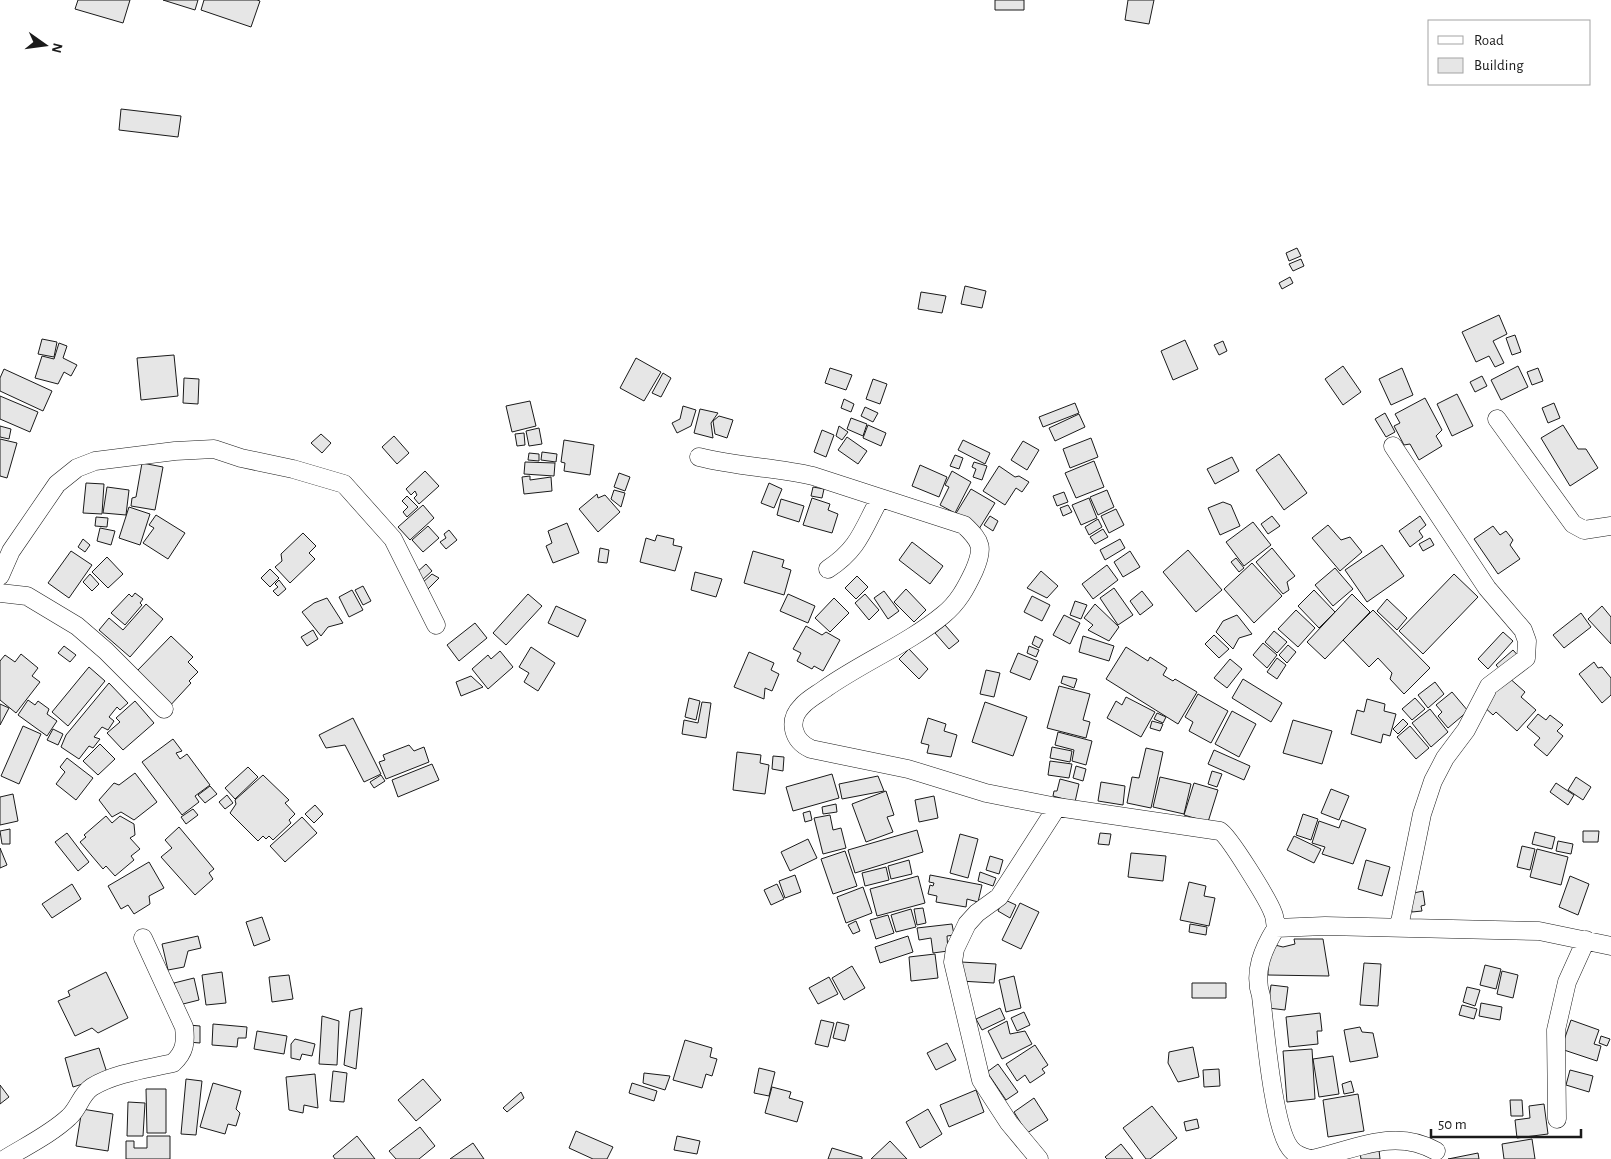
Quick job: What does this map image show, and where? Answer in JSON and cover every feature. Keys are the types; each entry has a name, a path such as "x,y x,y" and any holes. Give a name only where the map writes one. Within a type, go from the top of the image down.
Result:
{"street":[{"path":"1497,419 1573,524 1584,530 1611,526"},
{"path":"1393,446 1487,588 1523,630 1527,641 1526,658 1489,686 1466,730 1445,758 1433,781 1422,814 1399,927"},
{"path":"0,576 11,551 57,484 77,468 95,461 175,451 214,449 240,458 293,469 344,484 393,539 436,625"},
{"path":"700,457 731,465 813,476 964,525 976,537 980,545 980,558 965,589 942,616 851,670 802,705 793,725 795,735 803,745 811,749 908,769 986,793 1057,807 1204,828 1226,834 1273,911 1276,928 1260,963 1257,984 1261,996 1274,1091 1283,1132 1289,1147 1296,1154 1311,1159 1369,1142 1390,1139 1413,1141 1436,1151"},
{"path":"828,569 843,559 855,547 880,498"},
{"path":"0,593 27,596 77,626 106,651 164,709"},
{"path":"1039,1159 1009,1123 981,1080 953,962 955,949 967,924 977,913 999,897 1057,807"},
{"path":"1276,928 1399,927 1539,931 1611,946"},
{"path":"5,1159 62,1123 76,1110 86,1092 92,1088 108,1080 173,1063 180,1056 186,1041 184,1027 143,938"},
{"path":"1558,1119 1556,1030 1567,982 1586,940"}],"building":[{"path":"78,0 130,0 123,23 75,9"},
{"path":"163,0 198,0 195,10"},
{"path":"204,0 260,1 251,27 201,10"},
{"path":"995,0 1024,0 1024,10 995,10"},
{"path":"1128,0 1154,0 1149,24 1125,20"},
{"path":"121,109 181,116 178,137 119,130"},
{"path":"1297,248 1301,256 1289,261 1286,253"},
{"path":"1301,259 1304,266 1293,271 1289,264"},
{"path":"1290,277 1293,283 1282,289 1279,283"},
{"path":"965,286 986,291 982,308 961,304"},
{"path":"921,292 946,296 942,313 918,309"},
{"path":"1499,315 1507,334 1493,341 1504,363 1495,367 1489,356 1476,362 1462,332"},
{"path":"1515,335 1521,352 1512,355 1506,338"},
{"path":"42,339 57,342 54,357 38,354"},
{"path":"1185,340 1198,369 1173,380 1161,351"},
{"path":"1223,341 1227,351 1219,355 1214,345"},
{"path":"59,343 67,346 63,358 77,365 71,376 64,372 58,384 35,378 42,356 54,359"},
{"path":"174,355 178,396 141,400 137,358"},
{"path":"636,358 661,372 644,401 620,388"},
{"path":"1343,366 1361,392 1343,405 1325,379"},
{"path":"1518,366 1528,387 1501,400 1491,380"},
{"path":"830,368 852,375 846,390 825,383"},
{"path":"1402,368 1413,395 1391,405 1379,379"},
{"path":"1538,368 1543,381 1532,385 1527,372"},
{"path":"4,369 52,391 43,411 0,391 0,378"},
{"path":"663,373 671,378 661,397 652,393"},
{"path":"1482,376 1487,386 1475,392 1470,382"},
{"path":"184,378 199,379 198,404 183,403"},
{"path":"873,379 887,384 880,404 866,399"},
{"path":"1457,394 1473,426 1452,436 1437,404"},
{"path":"0,396 38,412 30,432 0,419"},
{"path":"1425,398 1442,430 1436,436 1442,446 1419,460 1410,444 1404,445 1394,426 1400,423 1395,414"},
{"path":"844,399 854,404 851,412 841,408"},
{"path":"530,401 536,426 512,432 506,406"},
{"path":"1075,403 1079,413 1043,427 1039,417"},
{"path":"1554,403 1560,418 1548,423 1542,408"},
{"path":"683,406 696,410 691,426 677,433 672,423 680,419"},
{"path":"865,407 878,413 873,422 861,416"},
{"path":"700,409 718,413 711,423 713,438 694,433"},
{"path":"1385,413 1395,432 1386,437 1375,419"},
{"path":"1079,414 1085,427 1055,441 1049,428"},
{"path":"719,416 733,420 727,438 715,434 713,421"},
{"path":"851,418 867,424 863,436 847,429"},
{"path":"868,425 886,433 881,446 863,438"},
{"path":"1563,425 1578,449 1586,449 1598,468 1570,486 1541,438"},
{"path":"0,426 11,429 9,439 0,437"},
{"path":"839,426 848,432 842,440 836,436"},
{"path":"539,428 542,444 529,446 526,431"},
{"path":"822,430 834,435 826,457 814,452"},
{"path":"524,433 525,445 517,446 515,434"},
{"path":"321,434 331,443 322,453 311,443"},
{"path":"394,436 409,453 397,464 382,447"},
{"path":"847,437 867,451 858,464 838,450"},
{"path":"1091,438 1098,457 1070,468 1063,449"},
{"path":"0,439 17,443 7,478 0,476"},
{"path":"564,440 594,445 590,475 564,471 565,463 561,462"},
{"path":"963,440 990,453 985,464 958,450"},
{"path":"1023,441 1039,450 1027,470 1011,460"},
{"path":"542,452 557,454 556,462 541,460"},
{"path":"529,453 539,454 539,461 528,460"},
{"path":"1279,454 1307,493 1284,510 1256,470"},
{"path":"955,455 963,458 959,469 950,466"},
{"path":"1232,457 1239,471 1215,484 1207,469"},
{"path":"1094,461 1104,487 1076,498 1065,473"},
{"path":"525,462 555,463 554,476 524,474"},
{"path":"974,462 987,466 982,480 973,477 976,469 972,467"},
{"path":"142,463 163,467 155,510 131,506 132,498 136,497"},
{"path":"920,465 947,477 939,497 912,486"},
{"path":"999,466 1015,477 1019,476 1029,482 1022,492 1016,488 1005,505 983,491"},
{"path":"425,471 439,486 419,504 414,498 417,495 415,491 411,495 406,489"},
{"path":"952,471 971,482 955,513 940,505 949,487 945,485"},
{"path":"619,473 630,477 625,491 614,487"},
{"path":"530,476 530,480 551,477 552,491 524,494 522,477"},
{"path":"86,483 104,484 102,514 83,513"},
{"path":"769,483 782,489 774,508 761,503"},
{"path":"107,487 129,490 126,515 103,513"},
{"path":"813,487 824,489 822,498 811,496"},
{"path":"971,489 995,503 979,529 955,515"},
{"path":"614,490 625,493 621,507 611,499"},
{"path":"1107,490 1114,507 1098,515 1090,497"},
{"path":"1064,492 1068,502 1057,506 1053,496"},
{"path":"597,494 598,498 605,495 620,512 598,532 579,509"},
{"path":"407,496 418,507 407,517 403,512 408,507 402,501"},
{"path":"812,498 830,504 828,510 838,514 832,533 803,525"},
{"path":"1089,498 1097,518 1081,525 1072,505"},
{"path":"781,499 804,506 799,522 777,515"},
{"path":"1223,502 1231,505 1240,526 1220,535 1208,508"},
{"path":"423,505 434,518 410,540 398,527"},
{"path":"1068,505 1072,512 1063,516 1060,508"},
{"path":"129,507 150,514 140,545 119,538"},
{"path":"1116,509 1124,525 1109,533 1101,516"},
{"path":"156,515 185,533 168,559 143,543 154,528 149,525"},
{"path":"990,516 998,521 993,531 984,525"},
{"path":"1272,516 1280,526 1268,534 1261,524"},
{"path":"1420,516 1426,525 1419,531 1423,537 1410,547 1399,531"},
{"path":"96,517 108,518 107,527 95,526"},
{"path":"1098,519 1102,527 1089,535 1085,527"},
{"path":"1253,522 1271,545 1244,566 1226,542"},
{"path":"567,523 579,553 553,563 546,546 552,543 548,531"},
{"path":"1328,525 1341,540 1350,537 1362,552 1340,571 1312,538"},
{"path":"428,526 439,538 423,552 412,540"},
{"path":"1493,526 1500,535 1506,531 1513,540 1510,545 1520,559 1498,574 1474,539"},
{"path":"100,528 115,531 111,545 97,541"},
{"path":"1103,529 1108,537 1095,544 1090,537"},
{"path":"449,530 457,540 446,549 440,542 446,538 444,534"},
{"path":"303,533 316,546 309,553 315,559 290,583 275,567 282,561 281,554"},
{"path":"657,535 674,539 673,545 682,547 675,571 640,562 646,538 655,541"},
{"path":"1430,538 1434,545 1423,551 1419,544"},
{"path":"83,539 90,545 85,552 78,547"},
{"path":"1120,539 1125,548 1105,560 1100,550"},
{"path":"912,542 943,566 930,584 899,560"},
{"path":"1382,545 1404,576 1367,602 1345,570"},
{"path":"600,548 609,550 607,563 598,562"},
{"path":"1272,548 1295,576 1287,582 1289,590 1283,594 1256,562"},
{"path":"1188,550 1222,590 1196,612 1163,572"},
{"path":"71,551 92,565 69,598 48,583"},
{"path":"753,551 784,560 782,567 791,570 784,595 744,583"},
{"path":"1130,551 1140,567 1123,577 1114,562"},
{"path":"107,557 123,574 108,588 92,572"},
{"path":"1236,558 1244,568 1239,572 1231,562"},
{"path":"1252,563 1282,596 1254,623 1224,589"},
{"path":"426,564 432,571 421,581 415,574"},
{"path":"1107,565 1118,580 1093,599 1082,584"},
{"path":"1335,568 1353,589 1333,606 1315,585"},
{"path":"270,569 279,578 270,587 261,578"},
{"path":"1041,571 1058,586 1047,598 1027,588"},
{"path":"695,572 722,579 716,597 691,590"},
{"path":"90,574 99,584 92,591 83,582"},
{"path":"432,574 439,578 427,590 421,584"},
{"path":"1454,574 1478,597 1423,654 1399,631"},
{"path":"857,576 868,587 856,599 845,588"},
{"path":"279,580 286,589 278,596 273,591 278,587 275,584"},
{"path":"363,586 371,601 363,605 355,590"},
{"path":"1114,588 1133,615 1118,625 1100,598"},
{"path":"906,589 926,610 914,622 894,602"},
{"path":"352,590 363,610 349,617 339,597"},
{"path":"1314,590 1335,612 1319,628 1298,606"},
{"path":"884,591 899,611 888,619 874,598"},
{"path":"1142,591 1153,605 1140,615 1130,601"},
{"path":"135,593 143,599 140,603 142,605 125,625 111,613 129,594 132,597"},
{"path":"528,594 542,606 506,645 493,633"},
{"path":"788,594 815,606 808,623 780,611"},
{"path":"865,594 879,610 869,620 855,603"},
{"path":"1352,594 1370,612 1325,659 1307,642"},
{"path":"1032,596 1050,605 1042,621 1024,612"},
{"path":"327,598 343,623 328,627 321,636 302,612 314,603"},
{"path":"834,598 849,613 830,632 815,618"},
{"path":"1387,599 1407,618 1397,630 1377,611"},
{"path":"1075,601 1087,605 1081,619 1070,615"},
{"path":"146,604 163,619 130,657 99,630 109,618 123,630"},
{"path":"1095,604 1119,627 1109,641 1088,630 1093,625 1084,618"},
{"path":"556,606 586,620 578,637 548,623"},
{"path":"1602,606 1611,617 1611,644 1588,619"},
{"path":"1296,610 1315,628 1298,647 1278,629"},
{"path":"1373,610 1430,668 1404,694 1390,679 1392,673 1378,658 1369,667 1343,640"},
{"path":"1581,613 1591,627 1564,648 1553,635"},
{"path":"1064,615 1080,623 1070,644 1053,635"},
{"path":"1237,615 1252,634 1239,638 1233,649 1216,632 1223,621"},
{"path":"475,623 487,638 459,661 447,645"},
{"path":"945,625 959,641 949,649 935,633"},
{"path":"806,626 822,635 826,632 840,640 823,671 814,666 812,669 797,661 801,653 793,649"},
{"path":"313,630 318,639 307,646 301,637"},
{"path":"1274,631 1287,642 1277,653 1265,642"},
{"path":"1503,632 1513,641 1488,669 1478,659"},
{"path":"1214,635 1229,649 1219,658 1205,644"},
{"path":"171,636 193,657 188,662 198,672 189,681 191,683 167,709 137,671"},
{"path":"1035,636 1043,640 1039,648 1032,644"},
{"path":"1083,636 1114,646 1109,661 1079,652"},
{"path":"1263,643 1277,655 1267,668 1253,655"},
{"path":"1288,645 1296,652 1287,663 1279,655"},
{"path":"64,646 76,655 70,662 58,653"},
{"path":"1029,646 1039,650 1036,657 1027,653"},
{"path":"531,647 555,663 538,691 524,682 529,673 519,667"},
{"path":"1126,647 1148,661 1150,657 1167,668 1163,675 1173,681 1175,679 1197,692 1178,724 1106,679"},
{"path":"909,649 928,669 919,679 899,659"},
{"path":"1513,650 1521,659 1504,674 1496,665"},
{"path":"500,651 513,667 488,689 472,669 488,655 491,659"},
{"path":"749,652 774,663 771,670 779,674 772,691 765,688 764,699 734,687"},
{"path":"1018,653 1038,661 1030,680 1010,672"},
{"path":"21,654 38,668 32,676 40,682 16,713 0,700 0,661 5,655 15,662"},
{"path":"1277,658 1286,665 1277,679 1267,672"},
{"path":"1230,659 1242,669 1227,688 1214,678"},
{"path":"1594,662 1598,668 1602,667 1611,678 1611,695 1602,703 1579,674"},
{"path":"89,667 105,681 68,726 52,712"},
{"path":"986,670 1000,673 994,697 980,694"},
{"path":"471,676 483,687 461,696 456,682"},
{"path":"1063,676 1077,679 1074,688 1061,683"},
{"path":"1507,676 1525,692 1521,697 1536,710 1517,731 1496,712 1493,715 1482,705"},
{"path":"1243,679 1282,703 1271,722 1232,698"},
{"path":"1435,682 1444,694 1428,708 1418,695"},
{"path":"109,683 128,703 120,710 117,707 109,717 114,721 108,730 102,727 94,737 100,739 93,748 89,746 79,759 61,747 66,735"},
{"path":"1059,686 1090,694 1083,720 1090,722 1086,738 1047,728"},
{"path":"1452,692 1468,711 1448,728 1438,716 1442,712 1436,705"},
{"path":"1198,694 1228,711 1211,743 1189,731 1193,722 1185,717"},
{"path":"1126,697 1155,712 1141,737 1107,718 1116,701 1122,705"},
{"path":"689,698 700,701 696,720 685,717"},
{"path":"1415,698 1425,709 1412,720 1402,709"},
{"path":"1367,699 1385,704 1384,711 1396,714 1390,736 1383,734 1381,743 1351,734 1357,710 1364,712"},
{"path":"28,700 35,705 38,701 49,709 47,714 57,721 47,736 18,715"},
{"path":"135,701 154,723 123,750 107,733 120,722 116,718"},
{"path":"702,702 711,703 706,738 682,734 684,720 698,723"},
{"path":"985,702 1027,717 1013,756 972,742"},
{"path":"0,704 9,708 0,725"},
{"path":"1430,709 1448,732 1431,747 1412,723"},
{"path":"1232,711 1256,724 1239,757 1215,744"},
{"path":"1157,713 1166,717 1163,723 1154,719"},
{"path":"1538,714 1546,720 1550,715 1563,725 1557,731 1563,736 1547,756 1534,745 1540,738 1527,727"},
{"path":"353,718 381,774 364,782 345,745 326,748 319,735"},
{"path":"928,718 946,724 944,731 957,735 951,757 927,753 929,745 921,743"},
{"path":"1403,719 1408,724 1398,734 1393,729"},
{"path":"1293,720 1332,731 1322,764 1283,753"},
{"path":"1152,721 1163,724 1160,731 1150,728"},
{"path":"23,726 41,734 19,784 1,776"},
{"path":"1410,726 1429,748 1416,759 1397,737"},
{"path":"53,729 63,734 58,745 47,740"},
{"path":"1058,732 1092,741 1086,765 1072,761 1074,750 1055,745"},
{"path":"173,739 182,751 176,753 180,759 187,754 210,785 195,796 199,802 182,815 142,762"},
{"path":"100,744 115,759 98,775 83,761"},
{"path":"409,745 414,751 424,747 429,762 386,779 379,762 385,760 383,755"},
{"path":"1052,747 1072,751 1070,762 1050,758"},
{"path":"1146,748 1163,752 1151,808 1127,803 1132,777 1139,778"},
{"path":"1214,750 1250,766 1244,780 1208,764"},
{"path":"737,752 761,755 760,763 769,765 765,794 733,790"},
{"path":"773,756 784,757 783,771 772,769"},
{"path":"67,758 93,778 76,800 56,784 65,772 60,767"},
{"path":"1050,761 1072,764 1069,778 1048,775"},
{"path":"432,764 439,780 398,797 392,780"},
{"path":"1076,766 1086,769 1083,781 1073,778"},
{"path":"248,767 258,777 235,799 225,788"},
{"path":"1212,771 1222,774 1217,787 1208,784"},
{"path":"135,773 157,802 134,820 121,812 112,817 99,800 114,783 119,785"},
{"path":"832,774 839,798 793,811 786,787"},
{"path":"263,775 289,800 285,803 295,814 289,820 291,823 273,840 269,836 266,839 263,836 258,841 230,813 236,804 235,800"},
{"path":"381,775 385,781 374,788 370,782"},
{"path":"878,776 884,791 842,799 839,784"},
{"path":"1160,777 1191,784 1184,814 1153,807"},
{"path":"1576,777 1591,787 1583,800 1568,790"},
{"path":"1060,779 1079,784 1075,802 1053,796 1054,791 1057,791"},
{"path":"1101,782 1125,786 1123,805 1098,801"},
{"path":"1194,783 1218,790 1208,822 1184,815"},
{"path":"1556,783 1574,795 1568,805 1550,792"},
{"path":"210,786 217,794 205,803 198,795"},
{"path":"1331,789 1349,796 1339,820 1321,813"},
{"path":"886,791 894,815 887,817 893,832 866,842 852,804"},
{"path":"13,794 18,821 0,825 0,797"},
{"path":"227,795 233,803 225,809 219,802"},
{"path":"934,796 938,818 919,822 915,800"},
{"path":"836,804 837,812 823,814 822,807"},
{"path":"315,805 323,814 314,823 305,814"},
{"path":"193,809 198,815 186,824 181,817"},
{"path":"810,811 812,820 805,822 803,813"},
{"path":"1303,814 1318,819 1311,840 1296,835"},
{"path":"830,815 833,830 841,828 846,848 823,854 814,818"},
{"path":"106,816 112,823 120,816 134,824 135,835 130,838 140,849 131,856 134,860 115,876 106,866 103,869 80,842 86,837 84,835"},
{"path":"302,817 317,833 285,862 270,846"},
{"path":"1342,820 1366,829 1353,864 1322,854 1325,847 1312,843 1319,821 1339,828"},
{"path":"179,827 214,869 209,873 213,879 195,895 161,857 172,848 165,840"},
{"path":"10,829 10,844 2,844 0,831"},
{"path":"917,830 923,852 855,873 848,850"},
{"path":"1583,831 1599,831 1598,842 1583,842"},
{"path":"1535,832 1555,837 1552,849 1532,844"},
{"path":"67,833 89,862 78,871 55,842"},
{"path":"1100,833 1111,834 1109,845 1098,844"},
{"path":"960,834 978,839 968,878 950,873"},
{"path":"1294,836 1321,849 1314,863 1287,850"},
{"path":"808,839 817,858 790,871 781,852"},
{"path":"1558,841 1573,844 1571,854 1556,851"},
{"path":"1522,846 1535,849 1530,870 1517,867"},
{"path":"0,848 7,865 0,868"},
{"path":"1537,849 1568,857 1561,885 1530,877"},
{"path":"845,851 857,886 833,894 821,859"},
{"path":"1131,853 1166,856 1163,881 1128,877"},
{"path":"990,856 1003,860 999,874 986,870"},
{"path":"909,860 912,874 891,879 888,866"},
{"path":"1366,860 1390,867 1382,896 1358,889"},
{"path":"149,862 164,888 149,896 150,904 134,914 128,905 121,909 108,886"},
{"path":"886,867 889,880 865,886 862,873"},
{"path":"980,872 996,878 993,886 978,881"},
{"path":"795,875 801,892 785,898 779,881"},
{"path":"930,875 982,885 978,902 967,899 966,907 936,902 937,896 928,894 930,885 933,886 934,883 929,882"},
{"path":"918,876 925,903 877,916 870,889"},
{"path":"1570,876 1589,884 1578,915 1559,907"},
{"path":"1189,882 1206,886 1204,896 1215,898 1209,926 1180,920"},
{"path":"72,884 81,899 52,918 42,904"},
{"path":"777,884 784,899 771,905 764,890"},
{"path":"863,887 872,913 846,923 837,897"},
{"path":"1423,891 1425,905 1421,906 1422,911 1412,912 1409,894"},
{"path":"1003,899 1016,905 1010,918 998,911"},
{"path":"1020,903 1039,912 1021,949 1002,940"},
{"path":"923,908 926,923 917,925 914,909"},
{"path":"911,909 916,927 896,932 891,915"},
{"path":"888,915 894,933 876,939 870,920"},
{"path":"262,917 270,940 254,946 246,922"},
{"path":"856,921 860,931 853,934 848,925"},
{"path":"952,924 954,935 947,936 948,951 933,953 931,938 919,940 917,928"},
{"path":"1190,924 1207,927 1206,935 1189,932"},
{"path":"198,936 201,948 188,951 184,967 168,970 162,944"},
{"path":"908,936 913,952 880,963 875,947"},
{"path":"1294,939 1323,939 1329,976 1268,975 1268,950 1275,945 1283,947 1295,944"},
{"path":"935,954 938,978 911,981 909,957"},
{"path":"961,962 996,964 994,983 960,981"},
{"path":"1364,963 1381,964 1378,1006 1360,1005"},
{"path":"1485,965 1501,969 1496,989 1480,985"},
{"path":"852,966 865,988 844,1000 832,978"},
{"path":"1502,971 1518,975 1513,998 1497,994"},
{"path":"106,972 128,1018 98,1033 92,1028 75,1036 58,1001 70,996 68,991"},
{"path":"222,972 226,1003 206,1005 202,975"},
{"path":"289,975 293,999 272,1002 269,977"},
{"path":"1014,976 1021,1008 1006,1012 999,980"},
{"path":"829,977 838,994 818,1004 809,988"},
{"path":"194,978 199,1000 179,1005 174,983"},
{"path":"1192,983 1226,983 1226,998 1192,998"},
{"path":"1271,985 1288,987 1285,1010 1268,1008"},
{"path":"1467,987 1480,990 1475,1006 1463,1002"},
{"path":"1481,1003 1502,1007 1500,1020 1479,1016"},
{"path":"1462,1005 1477,1009 1474,1019 1459,1015"},
{"path":"362,1008 356,1069 344,1065 350,1011"},
{"path":"1000,1008 1005,1019 982,1030 976,1019"},
{"path":"1024,1012 1030,1025 1017,1031 1011,1018"},
{"path":"1320,1013 1322,1031 1317,1031 1318,1044 1289,1047 1286,1017"},
{"path":"322,1016 339,1021 337,1065 319,1064"},
{"path":"821,1020 834,1023 828,1047 815,1044"},
{"path":"1571,1020 1599,1030 1594,1044 1601,1046 1597,1061 1561,1049"},
{"path":"1007,1021 1010,1034 1025,1031 1032,1044 1002,1059 988,1031"},
{"path":"837,1022 849,1025 845,1041 833,1038"},
{"path":"213,1024 247,1027 246,1038 238,1038 237,1047 212,1045"},
{"path":"189,1025 200,1026 200,1043 188,1042"},
{"path":"1360,1027 1362,1032 1373,1033 1378,1057 1350,1062 1344,1030"},
{"path":"257,1031 287,1036 284,1054 254,1049"},
{"path":"1601,1036 1610,1039 1607,1046 1599,1043"},
{"path":"295,1039 315,1044 312,1056 302,1054 300,1060 291,1058 291,1044"},
{"path":"685,1040 712,1048 710,1057 717,1059 712,1076 706,1074 702,1088 673,1080"},
{"path":"947,1043 956,1060 936,1070 927,1053"},
{"path":"1035,1045 1048,1065 1042,1069 1045,1073 1030,1083 1025,1075 1017,1081 1006,1064"},
{"path":"1193,1047 1199,1077 1178,1082 1168,1063 1169,1052"},
{"path":"99,1048 108,1076 73,1087 65,1058"},
{"path":"1312,1049 1315,1099 1287,1102 1283,1051"},
{"path":"1333,1056 1339,1094 1319,1097 1313,1059"},
{"path":"998,1064 1018,1092 1006,1100 987,1072"},
{"path":"759,1068 775,1072 769,1096 754,1093"},
{"path":"1219,1069 1220,1086 1204,1087 1203,1070"},
{"path":"1570,1070 1593,1076 1589,1092 1566,1085"},
{"path":"333,1071 347,1073 344,1102 330,1101"},
{"path":"644,1073 670,1076 665,1090 643,1083"},
{"path":"315,1074 318,1108 304,1105 303,1113 289,1110 286,1077"},
{"path":"186,1079 202,1081 196,1135 181,1134"},
{"path":"423,1079 441,1100 416,1121 398,1100"},
{"path":"1351,1081 1354,1092 1344,1094 1342,1084"},
{"path":"213,1083 241,1091 236,1109 240,1113 236,1126 228,1124 225,1134 200,1127"},
{"path":"632,1083 657,1091 654,1101 629,1093"},
{"path":"0,1085 9,1097 0,1104"},
{"path":"772,1087 791,1092 789,1098 803,1102 797,1122 765,1113"},
{"path":"146,1089 166,1089 166,1133 147,1133"},
{"path":"976,1090 984,1112 949,1127 940,1105"},
{"path":"521,1092 524,1098 507,1112 503,1108"},
{"path":"1358,1094 1364,1131 1328,1137 1323,1100"},
{"path":"1034,1098 1048,1120 1027,1133 1014,1112"},
{"path":"1510,1100 1522,1100 1523,1116 1511,1116"},
{"path":"128,1102 145,1103 143,1136 127,1136"},
{"path":"1544,1104 1548,1134 1517,1138 1515,1120 1530,1118 1529,1106"},
{"path":"1152,1106 1177,1138 1150,1159 1146,1159 1123,1128"},
{"path":"82,1109 113,1114 108,1151 76,1146"},
{"path":"928,1109 942,1134 920,1148 906,1122"},
{"path":"1197,1119 1199,1128 1186,1131 1184,1122"},
{"path":"420,1127 435,1146 419,1159 396,1159 389,1151"},
{"path":"576,1131 613,1147 607,1159 593,1159 569,1148"},
{"path":"147,1136 170,1136 170,1159 126,1159 126,1141 134,1141 134,1148 147,1148"},
{"path":"357,1136 375,1159 335,1159 333,1156"},
{"path":"677,1136 700,1141 697,1154 674,1150"},
{"path":"1532,1139 1535,1159 1504,1159 1502,1144"},
{"path":"890,1141 907,1159 871,1159"},
{"path":"473,1143 484,1159 450,1159"},
{"path":"1121,1144 1133,1159 1107,1159 1105,1157"},
{"path":"832,1148 862,1157 862,1159 828,1159"},
{"path":"1379,1150 1380,1159 1361,1159 1360,1153"},
{"path":"1478,1153 1479,1159 1448,1159"}]}
